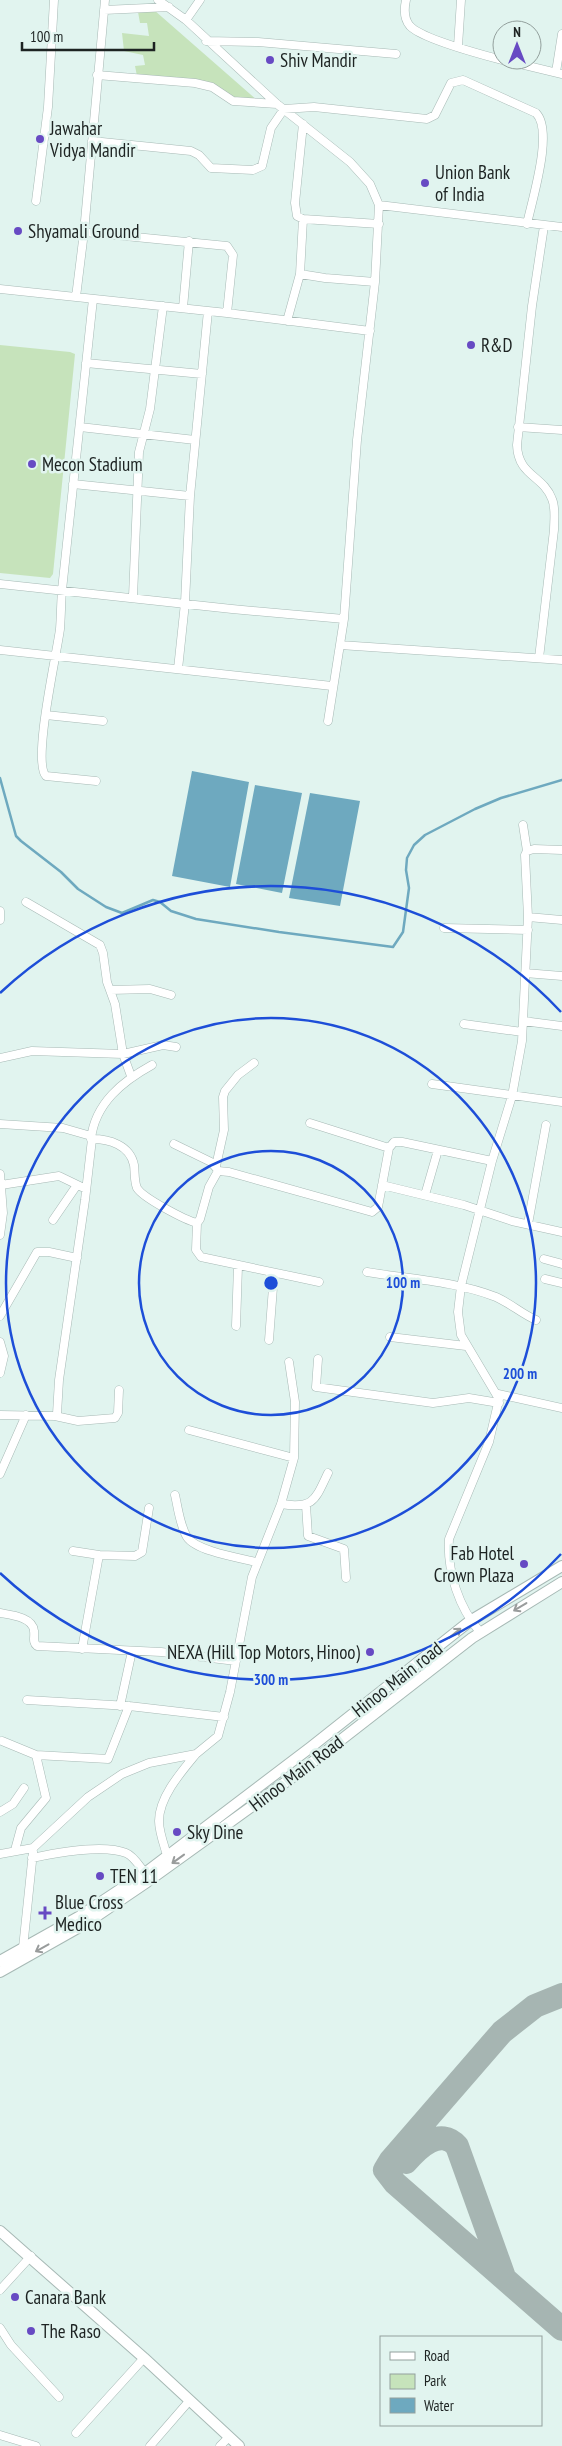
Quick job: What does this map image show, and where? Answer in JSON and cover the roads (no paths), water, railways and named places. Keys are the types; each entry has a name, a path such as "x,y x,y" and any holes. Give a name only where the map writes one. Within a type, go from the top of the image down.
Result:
{"main road":[{"name":"Hinoo Main road","path":"0,1961 80,1916 145,1873 311,1747 470,1621 562,1566"},
{"name":"Hinoo Main Road","path":"0,1972 85,1924 147,1882 301,1771 480,1632 562,1582"},
{"path":"0,2231 31,2256 239,2446"}],"street":[{"path":"36,201 48,108 54,0"},
{"path":"76,297 84,232 105,0"},
{"path":"158,0 186,20 206,41 280,107 363,175 376,194 379,205 375,282 357,440 344,619 328,721"},
{"path":"186,20 200,0"},
{"path":"406,0 405,14 411,27 421,33 492,57"},
{"path":"458,46 461,0"},
{"path":"104,10 169,7"},
{"path":"542,69 559,73 562,34"},
{"path":"206,41 258,42 396,54"},
{"path":"97,75 196,83 212,87 234,101 280,107 314,107 428,119 435,115 439,109 448,86 458,80 469,82 536,113 542,122 540,162 527,224"},
{"path":"92,141 191,151 197,153 207,165 216,169 253,170 262,166 271,128 280,107"},
{"path":"303,124 295,204 296,213 303,220 379,224"},
{"path":"379,205 562,227"},
{"path":"287,321 300,274 303,220"},
{"path":"539,658 554,530 553,499 549,492 520,463 517,455 518,428 544,226"},
{"path":"84,232 227,246 232,251 227,313"},
{"path":"183,308 189,241"},
{"path":"300,274 375,282"},
{"path":"0,289 183,308 370,331"},
{"path":"93,299 62,590 60,630 42,749 44,774 96,781"},
{"path":"134,597 139,452 156,368 163,306"},
{"path":"178,669 185,603 190,496 208,311"},
{"path":"86,363 156,368 202,374"},
{"path":"80,427 196,440"},
{"path":"518,428 562,430"},
{"path":"73,484 190,496"},
{"path":"0,584 344,619"},
{"path":"340,645 562,660"},
{"path":"0,650 332,686"},
{"path":"46,715 103,721"},
{"path":"480,1632 470,1621 463,1608 449,1555 449,1539 485,1451 499,1403 498,1394 466,1346 458,1327 458,1312 461,1286 492,1161 512,1096 522,1032 528,930 525,867 527,851 523,824"},
{"path":"527,851 534,849 562,850"},
{"path":"26,902 100,945 110,990 118,1015 123,1054 131,1076"},
{"path":"0,911 0,920"},
{"path":"528,917 562,920"},
{"path":"444,928 528,930"},
{"path":"525,973 562,976"},
{"path":"110,990 150,989 171,995"},
{"path":"523,1020 562,1026"},
{"path":"464,1024 522,1032"},
{"path":"0,1058 32,1051 123,1054 163,1045 176,1047"},
{"path":"254,1063 238,1075 225,1091 223,1097 224,1130 217,1169 200,1219 197,1222 197,1254 207,1259 318,1282"},
{"path":"55,1416 64,1338 77,1258 91,1138 99,1111 112,1093 131,1076 152,1065"},
{"path":"432,1084 562,1102"},
{"path":"310,1123 390,1148"},
{"path":"0,1124 63,1128 91,1138 113,1142 123,1148 132,1158 136,1184 143,1194 197,1222"},
{"path":"528,1224 546,1125"},
{"path":"174,1144 217,1169 372,1212 378,1206 392,1144 398,1142 492,1161"},
{"path":"426,1195 438,1150"},
{"path":"0,1174 3,1213 0,1235"},
{"path":"1,1185 54,1176 86,1188"},
{"path":"54,1220 77,1185"},
{"path":"382,1185 562,1232"},
{"path":"0,1316 38,1252 49,1252 77,1258"},
{"path":"544,1260 562,1264"},
{"path":"236,1326 238,1266"},
{"path":"366,1272 461,1286 499,1298 536,1320"},
{"path":"269,1340 274,1274"},
{"path":"545,1279 562,1283"},
{"path":"390,1337 466,1346"},
{"path":"0,1342 4,1356 0,1373"},
{"path":"318,1359 316,1387 433,1403 445,1403 469,1398 499,1403"},
{"path":"167,1855 159,1822 161,1810 175,1783 196,1754 218,1736 224,1717 256,1562 281,1504 294,1458 296,1402 289,1362"},
{"path":"0,1415 55,1416 78,1421 115,1418 118,1413 119,1390"},
{"path":"498,1394 562,1408"},
{"path":"0,1474 15,1436 26,1415"},
{"path":"188,1430 294,1458"},
{"path":"281,1504 306,1505 316,1498 328,1473"},
{"path":"175,1496 183,1526 192,1542 211,1550 256,1562"},
{"path":"306,1505 308,1536 344,1549 346,1578"},
{"path":"73,1551 99,1555 135,1556 142,1552 149,1508"},
{"path":"82,1649 99,1555"},
{"path":"0,1613 29,1622 34,1627 34,1642 37,1646 162,1652 236,1661"},
{"path":"120,1706 132,1651"},
{"path":"27,1700 129,1706 224,1717"},
{"path":"2,1741 36,1755 108,1759 129,1706"},
{"path":"0,1854 33,1848 88,1797 122,1774 149,1763 196,1754"},
{"path":"15,1850 21,1828 46,1798 36,1755"},
{"path":"0,1812 13,1804 24,1788"},
{"path":"23,1948 33,1848"},
{"path":"32,1858 83,1850 121,1852 131,1856 145,1873"},
{"path":"0,2290 31,2256"},
{"path":"0,2328 10,2345 59,2396"},
{"path":"76,2433 144,2358"},
{"path":"150,2446 190,2400"},
{"path":"0,2435 36,2446"},
{"path":"220,2446 229,2437"}],"water":[{"path":"192,771 249,782 230,887 172,876"},
{"path":"255,785 302,793 282,893 236,884"},
{"path":"310,793 360,801 340,906 289,898"}],"waterway":[{"path":"0,778 16,836 61,872 78,889 106,907 122,913 153,900 160,902 171,911 196,919 393,947 403,932 409,888 406,870 407,858 414,845 425,835 475,809 501,798 562,780"}],"place":[{"name":"Shiv Mandir","path":"270,60"},
{"name":"Jawahar Vidya Mandir","path":"40,139"},
{"name":"Union Bank of India","path":"425,183"},
{"name":"Shyamali Ground","path":"18,231"},
{"name":"R&D","path":"471,345"},
{"name":"Mecon Stadium","path":"32,464"},
{"name":"Fab Hotel Crown Plaza","path":"524,1564"},
{"name":"NEXA (Hill Top Motors, Hinoo)","path":"370,1652"},
{"name":"Sky Dine","path":"177,1832"},
{"name":"TEN 11","path":"100,1876"},
{"name":"Blue Cross Medico","path":"45,1913"},
{"name":"Canara Bank","path":"15,2297"},
{"name":"The Raso","path":"31,2331"}]}
